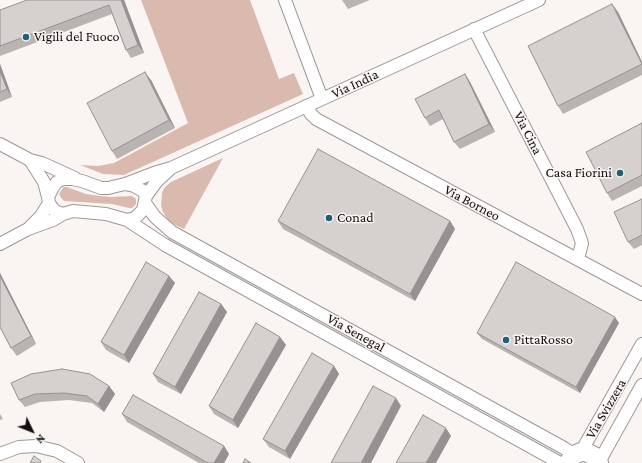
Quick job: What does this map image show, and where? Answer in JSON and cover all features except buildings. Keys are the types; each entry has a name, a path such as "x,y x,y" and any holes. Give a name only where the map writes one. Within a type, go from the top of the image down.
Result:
{"main road":[{"path":"571,458 592,454 599,462"}],"street":[{"path":"284,0 322,99"},
{"name":"Via India","path":"82,181 100,188 108,188 125,184 171,168 539,0"},
{"name":"Via Cina","path":"474,29 577,229 582,243 578,259"},
{"name":"Via Borneo","path":"306,106 316,119 642,294"},
{"path":"0,144 30,160 82,181"},
{"path":"30,160 44,182 53,209 63,214"},
{"name":"Via India","path":"127,220 135,218 143,210 146,200 157,181 171,168"},
{"path":"28,229 41,216 49,200 53,187 57,182 63,179 82,181"},
{"path":"125,184 134,186 143,191 146,200"},
{"name":"Via Senegal","path":"146,200 155,217 172,232 550,440 571,458"},
{"name":"Via Senegal","path":"63,214 73,212 106,214 127,220 165,245 571,458"},
{"path":"0,244 28,229 53,220 63,214"},
{"name":"Via Svizzera","path":"571,458 642,344"},
{"name":"Via Svizzera","path":"599,462 642,385"},
{"path":"0,454 19,447 41,447 57,451 78,463"}],"shaded area":[{"path":"141,0 250,0 279,79 294,73 303,94 124,175 103,174 80,165 98,166 114,163 188,123"},
{"path":"223,158 184,229 169,222 161,206 164,188 171,182"},
{"path":"64,187 86,194 100,196 132,196 136,199 136,204 132,208 129,208 112,204 64,201 59,194"}],"place":[{"name":"Vigili del Fuoco","path":"26,37"},
{"name":"Casa Fiorini","path":"620,173"},
{"name":"Conad","path":"329,218"},
{"name":"PittaRosso","path":"506,340"}]}
